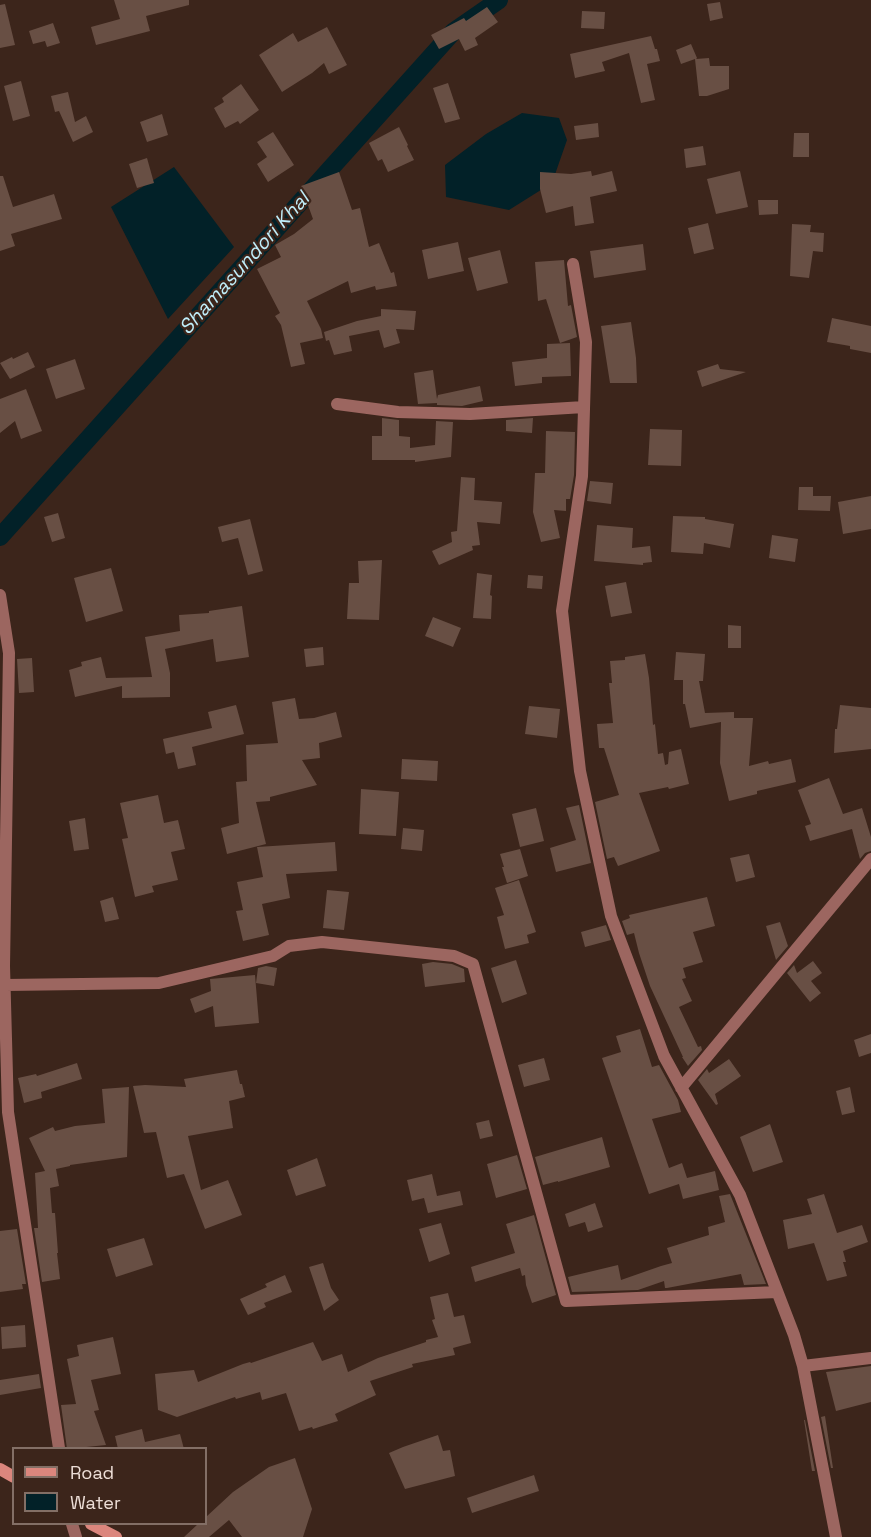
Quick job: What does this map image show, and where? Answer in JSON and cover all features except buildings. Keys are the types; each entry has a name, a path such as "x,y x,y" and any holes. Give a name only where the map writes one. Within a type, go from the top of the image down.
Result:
{"main road":[{"path":"93,1525 116,1537"}],"street":[{"path":"573,264 586,342 582,476 562,610 580,771 611,916 664,1056 740,1196 794,1335 803,1366 836,1537"},
{"path":"337,404 398,412 470,414 584,407"},
{"path":"0,595 9,654 4,1113 59,1447"},
{"path":"681,1088 871,859"},
{"path":"5,985 159,983 273,956 289,946 322,942 454,956 473,964 566,1301 777,1292"},
{"path":"803,1366 871,1358"}],"water":[{"path":"522,113 559,118 567,140 552,183 509,210 446,197 445,165 486,134"},
{"path":"174,167 234,247 168,319 111,207"}],"waterway":[{"name":"Shamasundori Khal","path":"0,537 453,32 499,0"}]}
